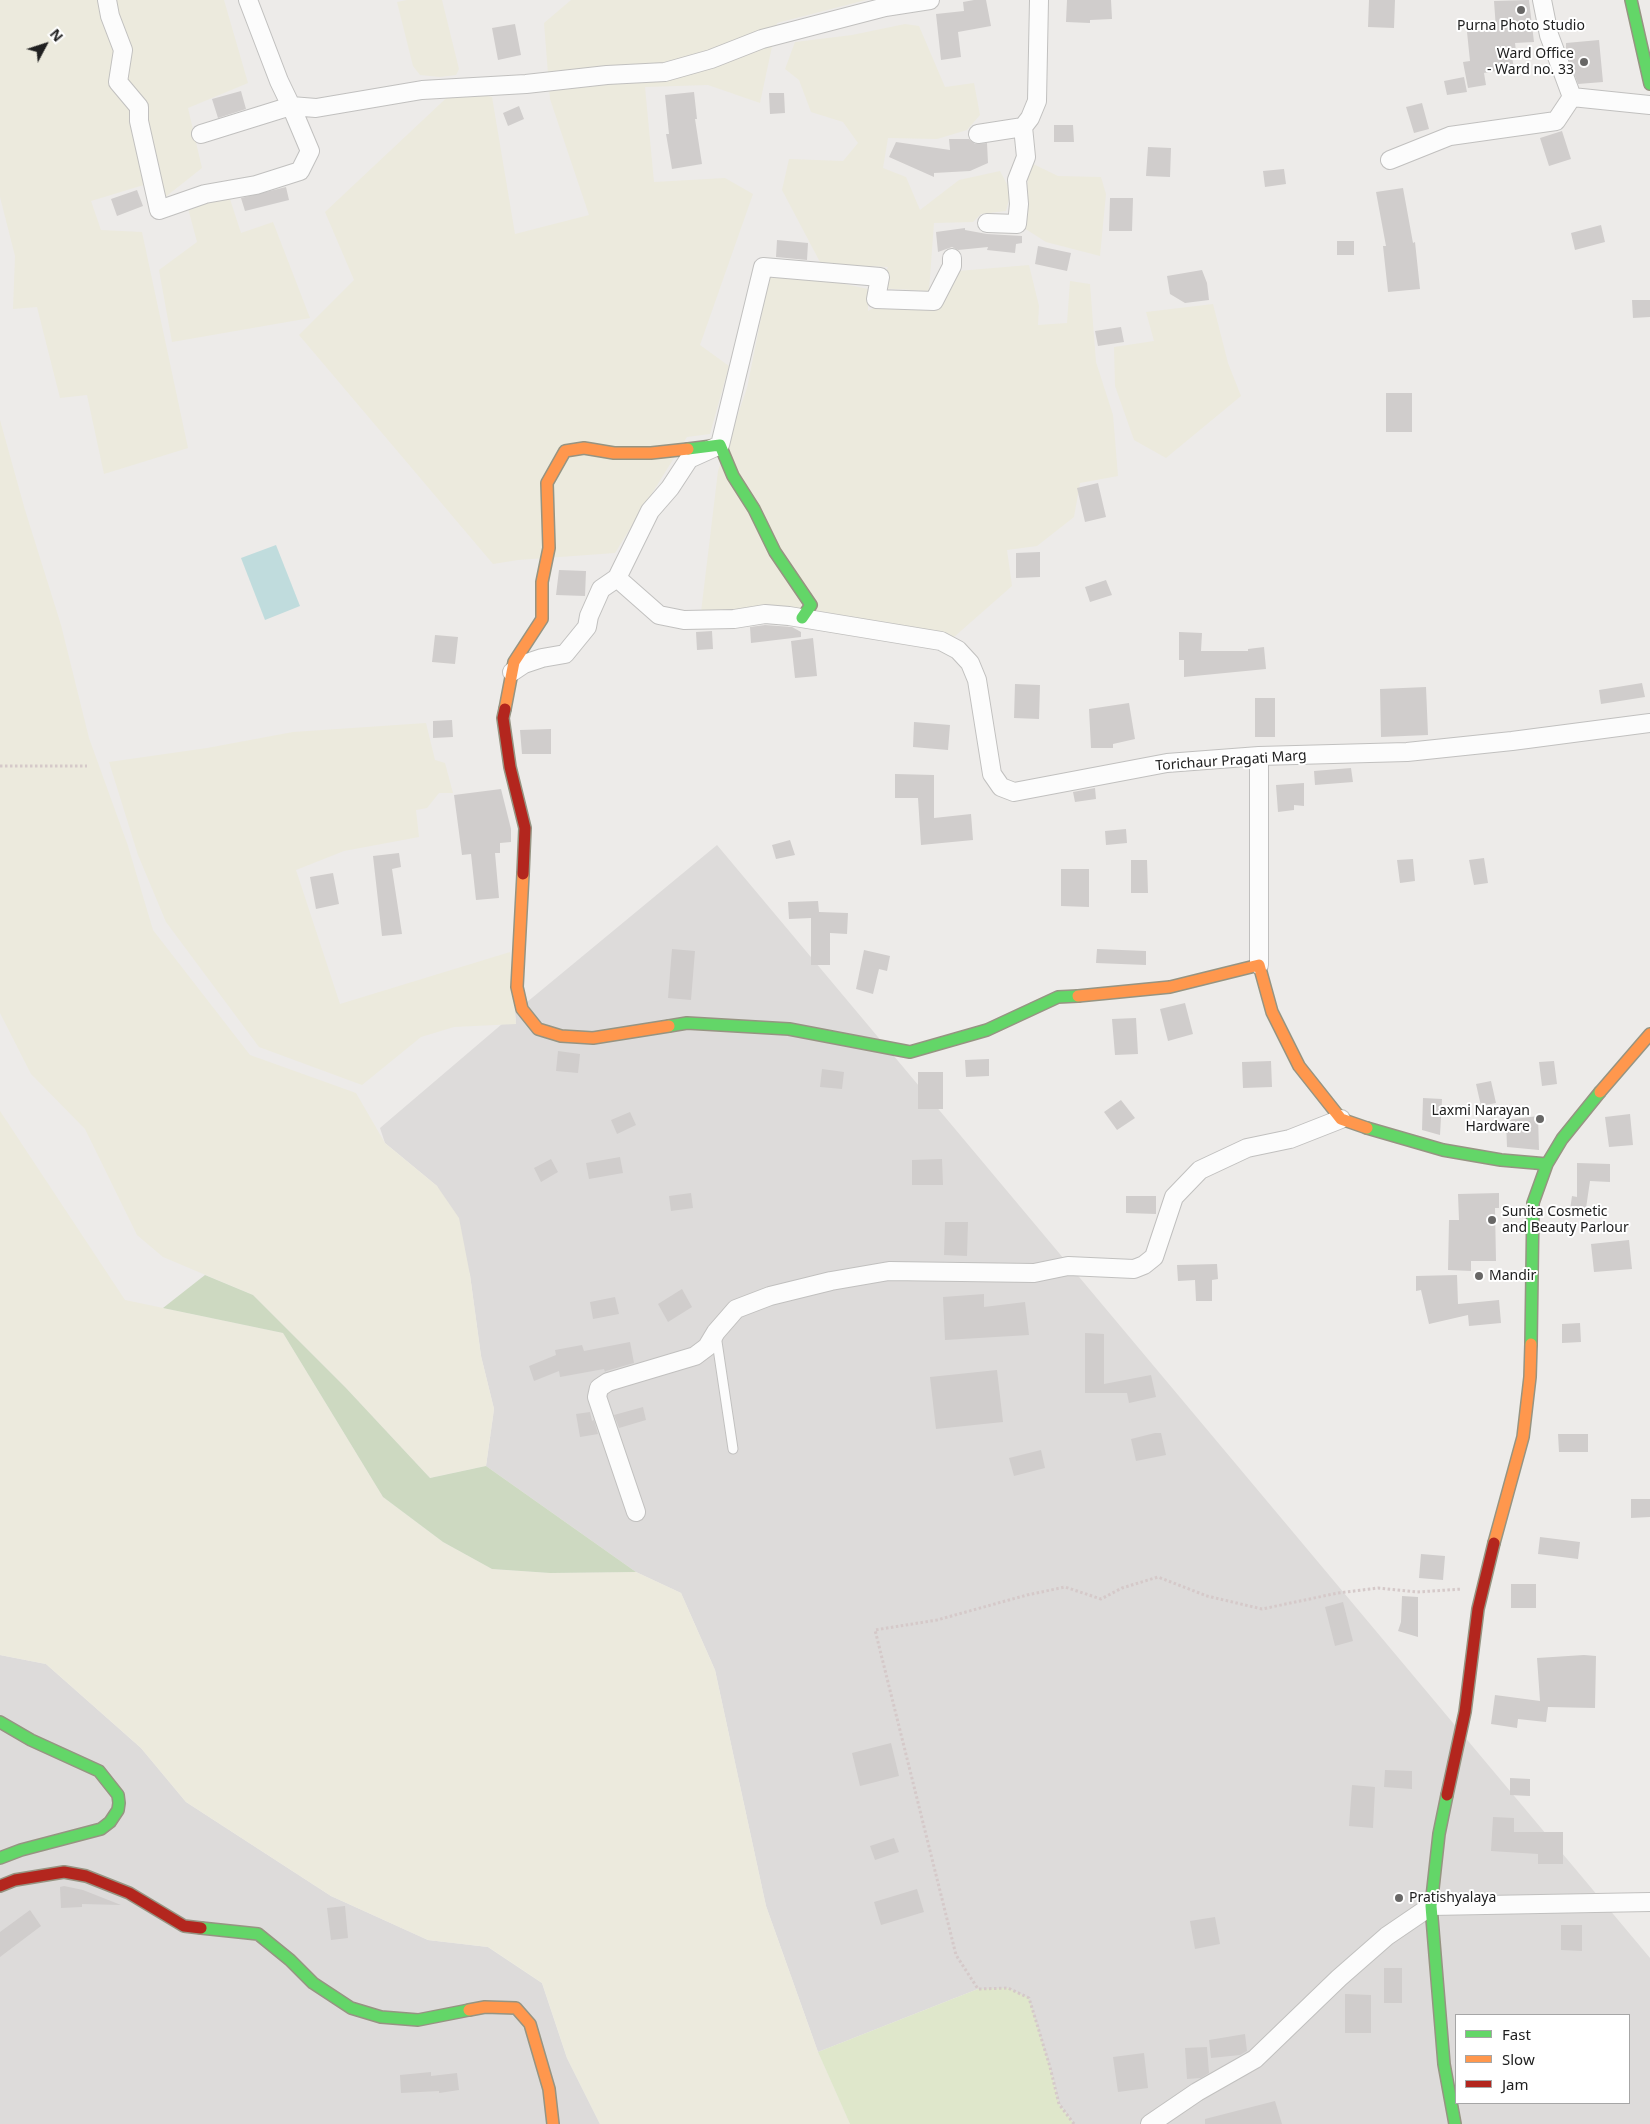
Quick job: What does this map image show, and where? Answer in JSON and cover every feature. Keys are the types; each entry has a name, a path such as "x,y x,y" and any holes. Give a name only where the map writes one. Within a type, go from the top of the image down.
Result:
{"street":[{"path":"107,0 110,16 123,50 118,82 138,107 159,210 204,194 256,185 300,171 310,151 279,81 248,0"},
{"path":"200,134 291,106 316,108 422,90 526,84 607,75 665,72 711,59 780,34 885,7 930,0"},
{"path":"978,134 1023,127 1030,118 1037,101 1039,0"},
{"path":"1542,0 1549,35 1572,97"},
{"path":"1632,0 1650,84"},
{"path":"1572,97 1650,105"},
{"path":"1390,160 1450,136 1556,121 1572,97"},
{"path":"987,224 1017,224 1019,204 1018,180 1026,157 1023,127"},
{"path":"802,618 810,605 775,552 754,509 732,476 720,445 763,267 880,277 876,299 934,301 952,266 952,258"},
{"path":"512,672 524,664 542,658 565,654 586,627 601,589 617,578 650,511 670,488 689,459 720,445"},
{"path":"720,445 651,454 614,453 584,448 565,451 547,483 549,548 542,582 542,618 514,662 504,718 510,768 525,828 517,987 522,1008 538,1029 561,1036 593,1038 696,1023 789,1029 910,1052 987,1030 1058,996 1119,993 1170,987 1260,965"},
{"name":"Torichaur Pragati Marg","path":"617,578 659,614 684,620 734,619 765,614 802,618 941,641 958,650 970,664 977,680 992,774 1001,787 1014,792 1167,763 1259,756 1407,752 1512,741 1650,723"},
{"path":"1259,756 1260,965 1272,1012 1299,1066 1341,1119 1381,1133 1443,1150 1501,1160 1547,1164"},
{"path":"1455,2124 1444,2064 1432,1906 1439,1834 1453,1777 1465,1712 1482,1588 1522,1437 1530,1377 1533,1203 1547,1164 1582,1113 1650,1034"},
{"path":"636,1512 597,1398 599,1388 608,1382 695,1356 707,1347 716,1332 736,1309 770,1296 831,1281 889,1271 1034,1273 1068,1266 1134,1268 1144,1265 1154,1257 1174,1197 1200,1170 1247,1148 1290,1138 1341,1119"},
{"path":"0,1722 31,1740 98,1771 118,1795 119,1803 118,1810 110,1822 101,1829 21,1850 0,1858"},
{"path":"0,1886 15,1880 64,1872 86,1876 129,1893 184,1926 258,1934 290,1960 313,1983 351,2008 381,2017 418,2020 484,2006 516,2008 530,2024 549,2089 553,2124"},
{"path":"1150,2124 1197,2092 1255,2059 1339,1978 1387,1936 1432,1906 1650,1902"}],"lane":[{"path":"716,1332 733,1449"}],"path":[{"path":"0,766 87,766"},
{"path":"1074,2124 1059,2104 1029,1998 1008,1988 978,1989 956,1955 876,1630 937,1620 1027,1595 1065,1587 1101,1599 1122,1588 1158,1577 1207,1596 1262,1609 1338,1593 1378,1588 1417,1592 1482,1588"}],"shaded area":[{"path":"0,0 224,0 248,83 188,108 202,168 154,206 147,184 91,201 101,230 142,232 188,448 104,474 87,395 60,398 37,307 13,309 15,256 0,197"},
{"path":"407,0 442,0 459,69 456,75 440,77 420,75 413,66 397,2"},
{"path":"571,0 866,0 777,23 760,103 708,85 645,87 654,182 725,178 753,194 700,345 729,366 710,434 687,437 615,553 518,560 493,564 299,335 354,280 325,212 457,88 492,97 515,234 589,215 550,99 544,23"},
{"path":"905,24 919,26 945,87 974,83 980,115 967,130 937,139 888,138 883,168 906,177 920,210 959,180 1000,171 1011,192 1006,211 981,214 973,222 934,223 929,291 878,288 888,267 821,264 782,190 789,159 843,161 858,143 843,122 811,112 799,80 785,69 795,42 852,35"},
{"path":"1029,162 1058,176 1101,177 1106,194 1100,256 1046,242 1024,228"},
{"path":"229,196 241,233 273,222 310,318 172,342 159,270 197,242 188,208"},
{"path":"1029,265 1039,306 1038,325 1067,323 1070,281 1090,284 1096,362 1113,415 1118,476 1080,483 1074,517 1037,546 1007,550 1012,586 954,637 818,611 701,612 718,471 747,388 771,268 868,289 868,311 881,304 936,303 958,271"},
{"path":"1213,304 1228,363 1241,396 1166,458 1134,440 1115,386 1114,347 1154,341 1146,312"},
{"path":"0,420 25,510 61,625 89,738 128,846 153,930 250,1055 356,1093 385,1143 437,1186 459,1218 470,1275 481,1356 494,1409 486,1466 430,1478 346,1388 253,1295 163,1257 137,1235 85,1129 31,1074 0,1013"},
{"path":"426,723 435,760 445,763 453,793 439,793 427,808 416,810 419,837 344,851 296,870 340,1004 510,952 516,1024 454,1027 421,1037 362,1085 259,1047 166,922 138,855 109,762 207,748 293,732"},
{"path":"717,845 1650,1958 1650,2124 1074,2124 1059,2104 1050,2067 978,1989 818,2052 766,1906 715,1670 681,1593 636,1572 486,1466 494,1409 481,1356 470,1275 437,1186 385,1143 380,1128 502,1024 516,1024 515,1012"},
{"path":"0,1111 125,1300 283,1333 383,1497 443,1542 492,1569 550,1573 636,1572 681,1593 715,1670 766,1906 818,2052 850,2124 600,2124 567,2058 542,1983 488,1947 428,1940 331,1896 186,1802 141,1748 46,1664 0,1655"},
{"path":"0,1655 46,1664 141,1748 186,1802 331,1896 428,1940 488,1947 542,1983 567,2058 600,2124 0,2124"}],"green space":[{"path":"205,1275 253,1295 346,1388 430,1478 486,1466 636,1572 550,1573 492,1569 443,1542 383,1497 283,1333 163,1308"},
{"path":"1008,1988 1029,1998 1059,2104 1074,2124 850,2124 818,2052 978,1989"}],"water":[{"path":"276,545 300,606 265,620 241,558"}],"building":[{"path":"986,0 991,26 958,32 961,57 941,60 936,14 964,11 963,2"},
{"path":"1067,0 1111,0 1112,19 1090,20 1090,23 1066,22"},
{"path":"1369,0 1395,0 1394,28 1368,27"},
{"path":"1529,0 1534,42 1515,43 1516,51 1511,52 1514,68 1484,73 1486,85 1468,88 1463,62 1470,61 1467,32 1496,29 1494,1"},
{"path":"515,24 521,55 498,60 492,28"},
{"name":"Ward Office - Ward no. 33","path":"1599,40 1603,82 1578,84 1566,52 1566,43"},
{"path":"1464,77 1467,92 1447,95 1444,81"},
{"path":"241,91 246,109 218,118 212,99"},
{"path":"694,92 697,119 695,119 702,164 672,169 666,134 669,134 665,95"},
{"path":"769,93 784,93 785,113 770,114"},
{"path":"1422,103 1429,129 1414,133 1406,107"},
{"path":"519,106 524,119 508,126 503,113"},
{"path":"1054,125 1073,125 1074,142 1054,142"},
{"path":"1562,131 1571,159 1549,166 1540,138"},
{"path":"949,139 969,139 975,144 987,143 988,163 970,171 934,173 934,177 889,157 896,142 950,150"},
{"path":"1148,147 1171,148 1170,177 1146,176"},
{"path":"1284,169 1286,184 1265,187 1263,171"},
{"path":"286,187 289,200 245,211 241,198"},
{"path":"1403,188 1413,243 1415,242 1420,289 1388,292 1383,246 1386,246 1376,192"},
{"path":"137,190 143,206 117,216 111,199"},
{"path":"1110,198 1133,198 1132,231 1109,231"},
{"path":"1601,225 1605,242 1575,250 1571,233"},
{"path":"965,228 965,230 987,234 1022,236 1022,243 1016,244 1015,253 987,250 988,247 958,250 952,247 938,252 936,232"},
{"path":"777,240 808,243 807,260 776,257"},
{"path":"1337,241 1354,241 1354,255 1337,255"},
{"path":"1038,246 1071,253 1067,271 1035,264"},
{"path":"1202,270 1207,283 1209,300 1185,303 1170,294 1167,276"},
{"path":"1632,300 1650,300 1650,317 1633,318"},
{"path":"1121,327 1124,342 1098,346 1095,331"},
{"path":"1386,393 1412,393 1412,432 1386,432"},
{"path":"1098,483 1106,517 1085,522 1077,488"},
{"path":"1040,552 1040,577 1016,578 1016,553"},
{"path":"559,570 586,571 585,596 556,595"},
{"path":"1106,580 1112,595 1090,602 1085,587"},
{"path":"765,625 792,627 801,632 801,637 751,643 750,627"},
{"path":"712,631 713,649 697,650 696,632"},
{"path":"1179,632 1202,633 1201,651 1248,651 1248,649 1264,647 1266,669 1184,677 1184,660 1179,660"},
{"path":"435,635 458,637 455,664 432,662"},
{"path":"813,638 817,676 795,678 791,641"},
{"path":"1642,683 1645,697 1601,704 1599,690"},
{"path":"1015,684 1040,685 1039,719 1014,718"},
{"path":"1426,687 1428,735 1381,737 1380,689"},
{"path":"1255,698 1275,698 1275,737 1255,737"},
{"path":"1129,703 1135,739 1113,744 1113,748 1091,748 1089,709"},
{"path":"452,720 453,737 433,738 433,721"},
{"path":"914,722 950,725 948,750 913,747"},
{"path":"551,729 551,754 522,754 520,730"},
{"path":"1351,768 1353,782 1315,785 1314,771"},
{"path":"895,774 934,775 934,818 971,814 973,840 921,845 918,798 895,798"},
{"path":"1304,783 1304,806 1294,805 1294,810 1278,812 1276,785"},
{"path":"1095,788 1096,799 1075,802 1073,792"},
{"path":"501,789 511,829 511,842 500,843 500,853 495,853 499,898 476,900 471,854 462,855 454,795"},
{"path":"1126,829 1127,843 1106,845 1105,831"},
{"path":"790,840 795,855 776,859 772,845"},
{"path":"399,853 401,867 392,869 402,934 382,936 373,856"},
{"path":"1484,858 1488,883 1474,885 1469,860"},
{"path":"1413,859 1415,881 1400,883 1397,860"},
{"path":"1131,860 1147,860 1148,893 1131,893"},
{"path":"1061,869 1089,869 1089,907 1061,906"},
{"path":"333,873 339,904 316,909 310,877"},
{"path":"818,901 819,912 848,913 847,934 830,933 830,965 811,965 811,918 789,919 788,902"},
{"path":"672,949 695,951 691,1000 668,998"},
{"path":"1097,949 1146,951 1146,965 1096,963"},
{"path":"864,950 890,956 887,971 879,969 873,994 856,989"},
{"path":"1185,1003 1193,1034 1168,1041 1160,1009"},
{"path":"1136,1018 1138,1054 1115,1055 1112,1019"},
{"path":"558,1051 580,1054 578,1073 556,1071"},
{"path":"989,1059 989,1076 966,1077 965,1060"},
{"path":"1271,1061 1272,1087 1243,1088 1242,1062"},
{"path":"1554,1061 1557,1084 1542,1086 1539,1062"},
{"path":"822,1069 844,1072 842,1089 820,1087"},
{"path":"918,1072 943,1072 943,1109 918,1109"},
{"path":"1491,1081 1496,1103 1481,1106 1476,1084"},
{"path":"1423,1098 1442,1099 1440,1135 1422,1130"},
{"path":"1121,1100 1135,1118 1117,1130 1104,1112"},
{"path":"630,1112 636,1125 617,1134 611,1120"},
{"path":"1630,1114 1633,1145 1609,1147 1605,1117"},
{"path":"1538,1116 1539,1150 1507,1147 1506,1120"},
{"path":"620,1157 623,1173 589,1179 586,1163"},
{"path":"551,1159 558,1172 541,1182 534,1168"},
{"path":"942,1159 943,1185 912,1185 912,1160"},
{"path":"1577,1163 1610,1164 1610,1182 1590,1181 1585,1215 1576,1215 1576,1212 1570,1210 1572,1196 1577,1197"},
{"path":"691,1193 693,1208 671,1211 669,1196"},
{"path":"1499,1193 1499,1208 1495,1208 1496,1261 1471,1261 1471,1271 1448,1270 1449,1220 1459,1220 1458,1194"},
{"path":"1126,1196 1156,1196 1156,1214 1126,1213"},
{"path":"945,1222 968,1222 967,1256 944,1255"},
{"path":"1629,1240 1632,1269 1594,1272 1591,1244"},
{"path":"1217,1264 1218,1279 1212,1280 1212,1301 1196,1301 1195,1280 1178,1281 1177,1265"},
{"path":"1457,1275 1458,1304 1499,1300 1501,1323 1469,1326 1468,1315 1429,1324 1421,1290 1416,1291 1416,1276"},
{"path":"682,1289 692,1307 668,1322 658,1304"},
{"path":"984,1294 984,1307 1025,1302 1029,1335 945,1340 943,1297"},
{"path":"615,1297 619,1314 593,1319 590,1302"},
{"path":"1580,1323 1581,1342 1562,1343 1562,1324"},
{"path":"1085,1333 1104,1334 1104,1384 1151,1375 1156,1397 1129,1403 1127,1393 1085,1393"},
{"path":"630,1342 634,1363 605,1372 604,1369 560,1377 559,1371 534,1381 529,1366 556,1355 555,1350 582,1345 584,1351"},
{"path":"997,1370 1003,1422 936,1429 930,1377"},
{"path":"643,1407 646,1420 619,1428 614,1415"},
{"path":"590,1412 598,1434 580,1437 576,1414"},
{"path":"1161,1433 1166,1455 1136,1461 1131,1439"},
{"path":"1558,1434 1588,1434 1588,1452 1559,1452"},
{"path":"1041,1450 1045,1468 1014,1476 1009,1458"},
{"path":"1631,1499 1650,1499 1650,1517 1631,1518"},
{"path":"1540,1537 1580,1542 1578,1559 1538,1554"},
{"path":"1421,1554 1445,1556 1443,1580 1419,1578"},
{"path":"1511,1584 1536,1584 1536,1608 1511,1608"},
{"path":"1402,1596 1418,1597 1418,1637 1398,1631 1401,1622"},
{"path":"1343,1602 1353,1641 1335,1646 1325,1607"},
{"path":"1596,1656 1595,1708 1548,1707 1546,1722 1518,1719 1517,1728 1491,1724 1495,1695 1540,1701 1537,1658"},
{"path":"891,1743 899,1776 860,1786 852,1753"},
{"path":"1385,1770 1412,1771 1412,1789 1384,1787"},
{"path":"1510,1778 1530,1779 1530,1796 1510,1795"},
{"path":"1352,1785 1375,1787 1373,1828 1349,1826"},
{"path":"1493,1817 1514,1818 1514,1832 1563,1832 1563,1864 1538,1864 1538,1854 1491,1851"},
{"path":"894,1838 899,1852 875,1860 870,1846"},
{"path":"64,1886 83,1890 121,1905 82,1904 82,1907 61,1908 60,1887"},
{"path":"917,1889 924,1912 881,1925 874,1902"},
{"path":"345,1906 348,1938 331,1940 327,1908"},
{"path":"30,1910 41,1926 0,1957 0,1932"},
{"path":"1215,1917 1220,1944 1195,1949 1190,1921"},
{"path":"1561,1925 1582,1925 1582,1951 1561,1950"},
{"path":"1384,1968 1402,1968 1402,2003 1384,2003"},
{"path":"1345,1994 1371,1995 1371,2033 1345,2033"},
{"path":"1245,2034 1247,2051 1240,2055 1211,2058 1209,2040"},
{"path":"1207,2047 1209,2073 1201,2078 1187,2079 1185,2048"},
{"path":"1144,2053 1148,2088 1118,2092 1113,2057"},
{"path":"431,2072 431,2076 457,2073 459,2090 439,2093 439,2091 401,2093 400,2075"},
{"path":"1275,2101 1282,2124 1205,2124 1205,2119"}],"traffic: fast":[{"path":"1631,0 1650,84"},
{"path":"688,449 720,445 733,476 754,509 775,552 811,605 802,618"},
{"path":"669,1026 687,1023 789,1029 910,1052 987,1030 1058,997 1078,996"},
{"path":"1531,1344 1533,1203 1547,1164 1562,1139 1600,1092"},
{"path":"1367,1128 1443,1150 1501,1160 1547,1164"},
{"path":"0,1722 31,1740 99,1771 118,1795 119,1803 118,1810 110,1822 101,1829 21,1850 0,1858"},
{"path":"1447,1795 1439,1834 1431,1906 1444,2064 1455,2124"},
{"path":"201,1928 258,1934 290,1960 313,1983 351,2008 381,2017 418,2020 469,2010"}],"traffic: slow":[{"path":"505,709 514,662 542,619 542,582 549,548 547,483 565,451 584,448 614,453 651,453 688,449"},
{"path":"523,874 517,987 522,1009 538,1029 561,1036 593,1038 669,1026"},
{"path":"1078,996 1170,987 1259,965 1272,1012 1299,1066 1341,1119 1367,1128"},
{"path":"1600,1092 1650,1034"},
{"path":"1494,1543 1523,1437 1530,1377 1531,1344"},
{"path":"469,2010 485,2007 516,2008 530,2024 549,2089 553,2124"}],"traffic: jam":[{"path":"505,709 503,718 510,767 525,828 523,874"},
{"path":"1447,1795 1465,1712 1478,1609 1494,1543"},
{"path":"0,1886 15,1880 64,1872 86,1876 129,1893 184,1926 201,1928"}],"place":[{"name":"Purna Photo Studio","path":"1521,10"},
{"name":"Ward Office - Ward no. 33","path":"1584,62"},
{"name":"Laxmi Narayan Hardware","path":"1540,1119"},
{"name":"Sunita Cosmetic and Beauty Parlour","path":"1492,1220"},
{"name":"Mandir","path":"1479,1276"},
{"name":"Pratishyalaya","path":"1399,1898"}]}
